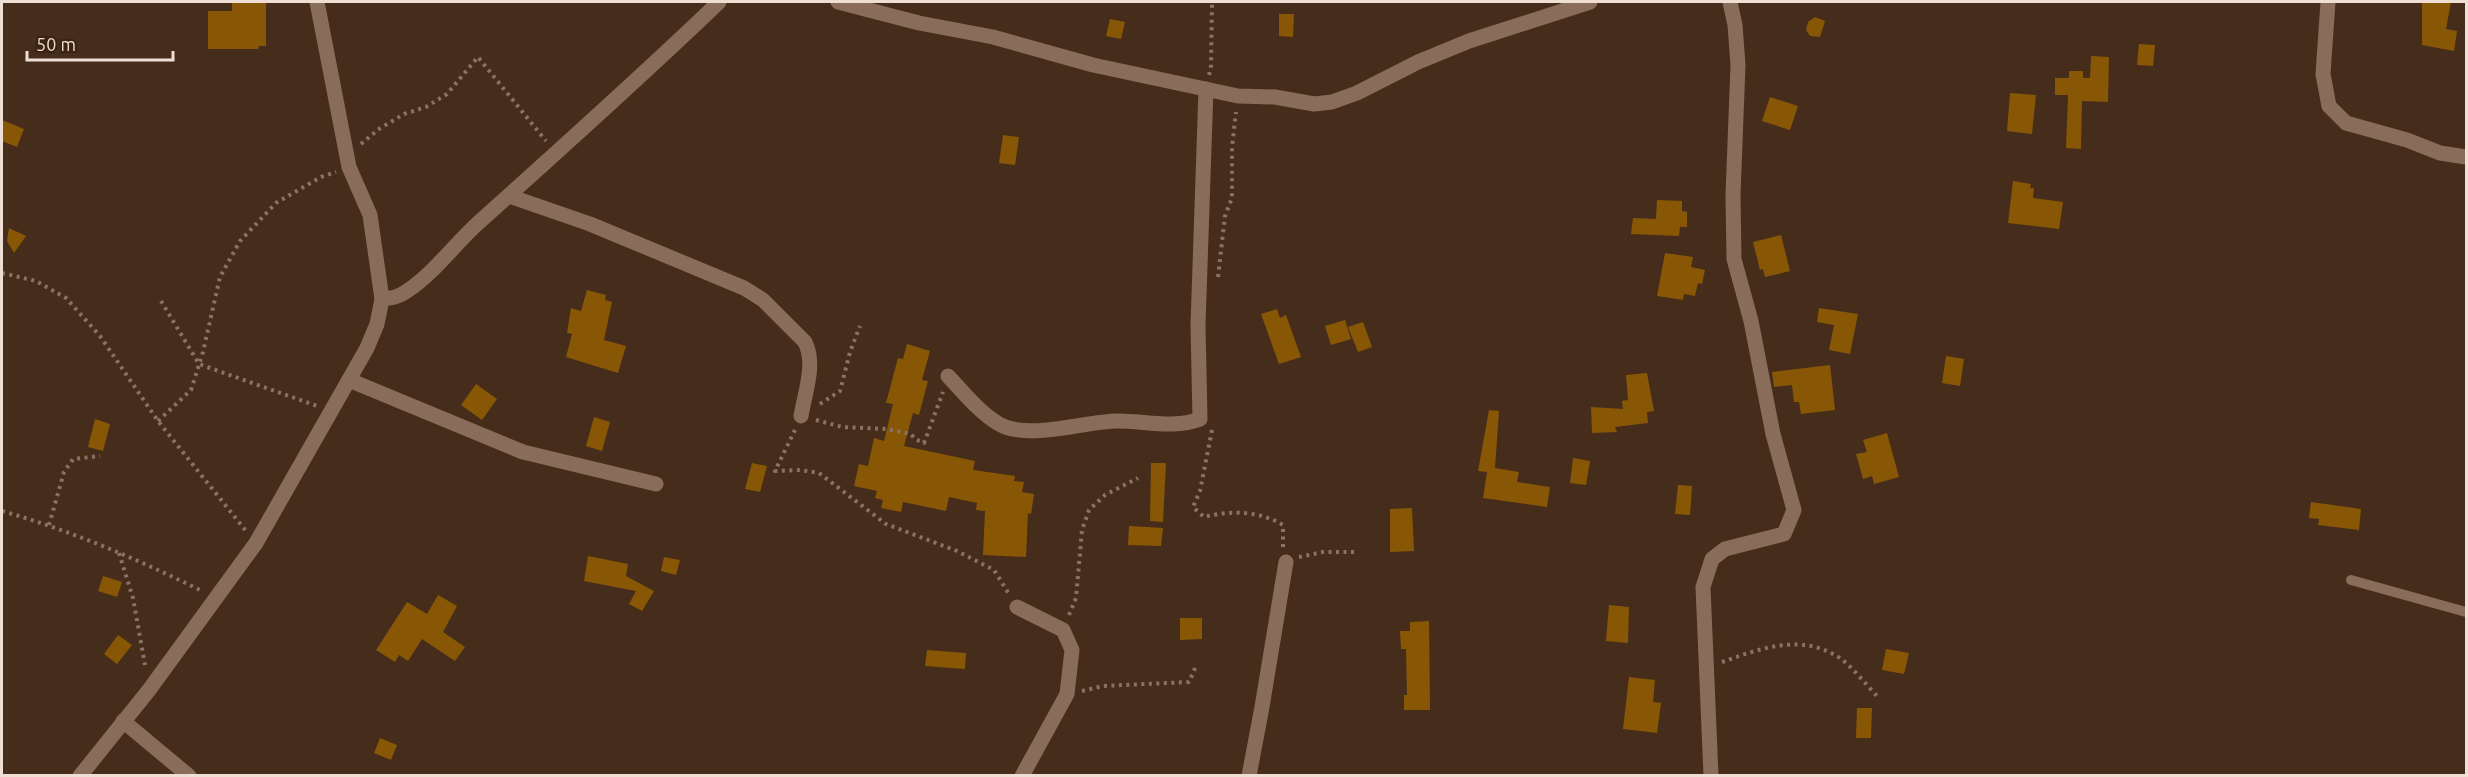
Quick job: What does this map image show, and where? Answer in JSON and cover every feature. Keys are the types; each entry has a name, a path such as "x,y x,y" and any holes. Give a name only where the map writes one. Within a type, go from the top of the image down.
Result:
{"street":[{"path":"80,776 148,690 256,543 350,380 377,324 382,299 370,215 349,167 317,2"},
{"path":"382,299 395,298 410,290 461,239 634,83 719,2"},
{"path":"838,2 902,20 993,37 1093,65 1238,96 1275,97 1314,104 1332,102 1357,93 1419,62 1470,41 1590,2"},
{"path":"1711,776 1703,587 1712,559 1725,549 1784,534 1794,510 1773,434 1751,321 1734,259 1733,195 1738,65 1736,25 1730,2"},
{"path":"2328,2 2323,74 2329,106 2346,123 2407,140 2440,153 2466,157"},
{"path":"948,376 968,398 999,424 1016,429 1032,430 1118,421 1188,423 1200,419 1197,356 1206,89"},
{"path":"509,196 590,224 653,252 701,269 744,288 763,300 805,342 809,350 810,364 801,416"},
{"path":"350,380 524,452 656,484"},
{"path":"1250,775 1286,562"},
{"path":"1017,607 1063,630 1072,650 1066,694 1022,776"},
{"path":"123,721 189,776"}],"lane":[{"path":"2350,580 2466,612"}],"path":[{"path":"1206,89 1212,66 1212,2"},
{"path":"158,421 191,390 220,277 240,241 276,203 321,177 349,167 361,144 379,129 404,114 426,107 447,94 478,57 555,152"},
{"path":"1217,285 1226,216 1232,198 1232,147 1238,96"},
{"path":"2,273 36,282 66,298 100,336 158,421 256,543"},
{"path":"161,301 199,364 332,411"},
{"path":"801,416 842,427 887,429 911,434 915,439 924,443 948,376"},
{"path":"1214,420 1200,491 1193,507 1204,517 1240,513 1262,515 1273,519 1283,525 1286,562 1305,555 1323,552 1357,552"},
{"path":"49,525 64,472 73,459 100,456"},
{"path":"775,471 800,470 819,473 886,524 957,551 994,570 1017,607"},
{"path":"1063,630 1076,598 1082,530 1089,510 1105,495 1138,478"},
{"path":"2,512 49,525 138,560 217,598"},
{"path":"119,554 142,639 148,690"},
{"path":"1707,667 1759,649 1802,643 1836,655 1878,697"},
{"path":"1066,694 1103,686 1189,682 1196,666"}],"building":[{"path":"232,2 266,2 266,46 259,46 258,49 208,49 208,11 232,11"},
{"path":"2422,2 2451,2 2446,29 2457,31 2454,51 2422,45"},
{"path":"1279,14 1294,14 1293,37 1279,36"},
{"path":"1815,17 1825,21 1820,37 1810,36 1806,30 1808,22"},
{"path":"1110,19 1125,22 1121,39 1106,36"},
{"path":"2139,44 2155,45 2153,66 2137,65"},
{"path":"2091,56 2109,57 2108,102 2082,101 2081,149 2066,148 2068,95 2055,95 2055,78 2069,78 2069,71 2083,71 2083,78 2090,78"},
{"path":"2010,93 2036,95 2032,134 2007,131"},
{"path":"1770,97 1798,106 1790,130 1762,121"},
{"path":"2,120 24,129 17,147 2,141"},
{"path":"1003,135 1019,137 1015,165 999,163"},
{"path":"2013,181 2031,184 2030,188 2034,188 2033,198 2063,202 2059,229 2008,223"},
{"path":"1657,200 1682,201 1682,211 1687,212 1687,227 1680,227 1679,236 1631,234 1633,218 1656,219"},
{"path":"9,228 26,236 14,253 7,241"},
{"path":"1781,235 1790,271 1765,277 1763,269 1760,270 1753,242"},
{"path":"1665,253 1693,257 1691,267 1705,270 1702,284 1698,283 1695,296 1684,294 1683,300 1657,296"},
{"path":"587,290 606,295 605,300 612,302 604,340 626,346 618,373 566,357 572,334 567,333 571,308 581,311"},
{"path":"1819,308 1858,314 1850,354 1829,350 1834,325 1817,322"},
{"path":"1277,309 1280,318 1286,315 1301,357 1279,364 1261,314"},
{"path":"1345,320 1351,339 1331,345 1325,326"},
{"path":"1363,322 1372,347 1358,352 1348,327"},
{"path":"907,344 930,351 922,380 928,381 919,415 913,413 904,446 975,461 973,470 1015,476 1014,481 1024,482 1022,492 1034,494 1031,514 1028,513 1026,557 983,555 985,511 976,510 977,503 949,497 946,511 903,502 901,512 881,508 883,500 875,498 877,491 854,486 859,464 868,466 874,438 884,441 893,404 886,403 898,358 903,359"},
{"path":"1946,356 1964,359 1960,386 1942,383"},
{"path":"1830,365 1835,410 1801,414 1799,402 1794,402 1792,385 1774,387 1772,372"},
{"path":"1647,373 1654,411 1647,412 1648,423 1615,427 1617,432 1592,433 1591,407 1623,409 1622,401 1628,400 1626,375"},
{"path":"476,384 497,399 482,420 461,405"},
{"path":"1489,410 1499,411 1495,468 1519,472 1517,482 1550,487 1547,507 1483,498 1487,472 1478,471"},
{"path":"594,417 610,422 602,451 586,446"},
{"path":"95,419 110,424 103,451 88,447"},
{"path":"1887,433 1899,477 1874,484 1872,476 1863,479 1856,454 1867,452 1863,440"},
{"path":"1573,458 1590,461 1586,485 1570,483"},
{"path":"752,463 767,466 760,492 745,489"},
{"path":"1151,463 1166,463 1163,522 1150,521"},
{"path":"1678,485 1692,486 1690,515 1675,514"},
{"path":"2311,502 2361,509 2359,530 2318,525 2319,519 2309,518"},
{"path":"1412,508 1414,551 1390,552 1390,509"},
{"path":"1129,526 1163,528 1161,546 1128,545"},
{"path":"588,556 628,564 626,576 654,591 642,611 629,604 636,591 584,581"},
{"path":"664,557 680,560 676,575 661,571"},
{"path":"103,576 122,582 117,597 98,591"},
{"path":"438,595 457,606 443,632 465,647 455,661 422,639 408,661 399,655 395,662 376,650 407,602 427,614"},
{"path":"1609,605 1629,607 1628,643 1606,641"},
{"path":"1180,618 1202,618 1202,639 1180,640"},
{"path":"1429,621 1430,710 1404,710 1404,695 1407,695 1406,649 1401,649 1400,631 1410,631 1410,622"},
{"path":"118,635 132,645 117,664 104,654"},
{"path":"1886,649 1909,653 1904,674 1882,670"},
{"path":"927,650 966,653 965,669 925,666"},
{"path":"1629,677 1655,680 1653,702 1661,703 1657,733 1623,729"},
{"path":"1857,708 1872,708 1871,738 1856,738"},
{"path":"380,738 397,745 391,760 374,753"}]}
